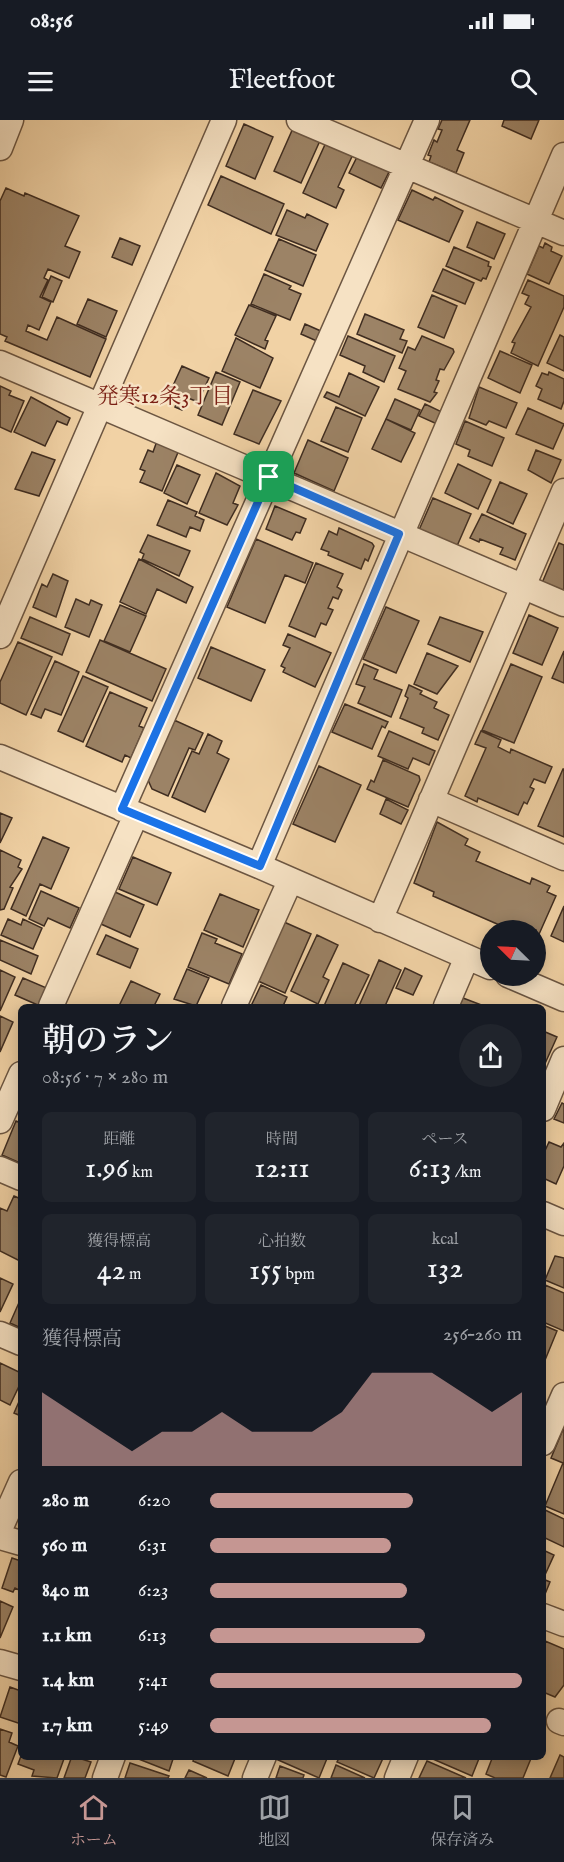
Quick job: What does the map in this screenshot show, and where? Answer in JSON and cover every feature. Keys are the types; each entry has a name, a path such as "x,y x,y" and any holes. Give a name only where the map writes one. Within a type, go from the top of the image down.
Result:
{"street":[{"path":"0,148 11,120"},
{"path":"0,636 224,120"},
{"path":"299,120 564,233"},
{"path":"56,1004 129,812 269,477 427,120"},
{"path":"260,866 399,534 564,155"},
{"path":"0,363 564,604"},
{"path":"380,920 564,491"},
{"path":"0,757 260,866 480,963"},
{"path":"431,800 564,858"},
{"path":"235,1004 290,881"},
{"path":"447,1004 467,957"},
{"path":"534,986 564,999"},
{"path":"546,1102 564,1059"},
{"path":"0,1121 18,1081"},
{"path":"0,1169 18,1178"},
{"path":"546,1215 564,1223"},
{"path":"0,1334 18,1342"},
{"path":"546,1436 564,1395"},
{"path":"0,1529 18,1489"},
{"path":"0,1537 18,1543"},
{"path":"546,1617 564,1624"},
{"path":"0,1662 18,1667"},
{"path":"105,1778 112,1760"},
{"path":"255,1778 262,1760"},
{"path":"397,1778 404,1760"}],"building":[{"path":"442,120 470,120 457,150 464,153 456,173 429,162 431,156 428,155 434,140 437,142 442,130 438,129"},
{"path":"504,120 539,120 531,139 502,126"},
{"path":"244,124 273,137 255,179 226,166"},
{"path":"294,126 323,134 301,183 274,171"},
{"path":"328,138 355,150 338,187 344,190 336,208 303,193"},
{"path":"358,155 390,170 381,188 349,173"},
{"path":"221,176 284,204 271,234 208,205"},
{"path":"6,188 24,196 25,193 79,216 65,246 80,252 69,278 48,269 44,278 48,280 40,297 51,302 39,330 28,325 26,331 47,340 57,317 106,339 90,377 5,341 7,337 0,334 0,201"},
{"path":"412,190 433,200 435,197 463,211 449,242 398,220"},
{"path":"287,210 305,218 307,214 328,224 316,251 276,235"},
{"path":"477,222 505,234 494,259 467,247"},
{"path":"120,238 140,246 132,265 112,257"},
{"path":"279,239 316,255 303,286 265,270"},
{"path":"545,243 552,247 551,251 562,256 549,284 527,274 539,246 543,248"},
{"path":"454,247 489,262 488,266 491,267 486,279 483,278 481,281 446,266"},
{"path":"443,269 474,283 465,304 433,291"},
{"path":"264,274 291,286 289,289 301,294 290,320 251,304"},
{"path":"51,276 62,281 53,302 42,297"},
{"path":"528,280 564,296 564,307 538,366 511,353 515,343 512,342 531,307 525,304 529,296 522,293"},
{"path":"432,295 457,306 444,338 418,327"},
{"path":"88,299 117,311 106,337 77,324"},
{"path":"249,305 276,316 265,340 268,341 265,349 235,335"},
{"path":"365,314 404,330 400,339 407,341 402,353 357,334"},
{"path":"305,324 323,332 319,342 301,334"},
{"path":"560,335 564,337 564,371 547,363"},
{"path":"348,336 395,356 384,382 363,372 365,366 340,355"},
{"path":"422,336 453,349 454,352 444,370 440,369 436,380 439,381 434,392 437,393 430,402 398,389 406,371 399,368 408,347 415,350"},
{"path":"236,338 273,358 260,388 222,371"},
{"path":"500,351 532,365 520,393 488,378"},
{"path":"182,366 209,378 198,402 188,398 182,410 175,407 180,394 171,390"},
{"path":"216,372 240,382 222,425 198,415"},
{"path":"549,372 564,379 564,401 561,409 538,399 542,389 536,386 542,373 548,375"},
{"path":"349,373 379,387 365,416 324,397 327,392 339,397"},
{"path":"0,386 11,391 9,395 24,401 11,432 0,427"},
{"path":"479,387 517,403 506,428 489,421 486,425 469,418"},
{"path":"253,390 281,401 259,444 234,434"},
{"path":"31,397 70,418 67,425 57,421 45,446 14,432"},
{"path":"395,399 420,410 411,430 386,419"},
{"path":"425,404 442,412 437,424 419,416"},
{"path":"336,407 362,418 348,452 321,441"},
{"path":"528,408 564,424 553,449 516,434"},
{"path":"386,419 415,433 401,462 372,449"},
{"path":"465,421 504,438 492,466 468,456 470,450 456,444"},
{"path":"308,440 348,458 334,491 294,473"},
{"path":"157,441 179,450 162,491 140,482 145,471 140,469 148,450 153,452"},
{"path":"536,450 561,460 551,483 528,470"},
{"path":"32,452 55,460 39,496 15,489"},
{"path":"458,464 491,480 478,509 445,493"},
{"path":"177,465 200,475 187,504 164,493"},
{"path":"216,473 240,486 233,503 238,505 227,525 199,513"},
{"path":"500,482 527,494 513,524 487,512"},
{"path":"433,498 471,514 457,546 419,530"},
{"path":"168,500 197,512 195,516 204,520 200,531 190,527 186,537 157,525"},
{"path":"275,506 306,519 300,533 296,532 292,540 266,529"},
{"path":"482,514 526,534 515,560 500,554 503,548 480,539 479,542 470,538"},
{"path":"339,528 374,546 368,561 365,559 361,569 328,555 329,552 321,549 329,531 337,535"},
{"path":"148,535 190,551 179,576 142,559 144,554 140,552"},
{"path":"256,539 313,563 305,583 285,575 265,623 227,607"},
{"path":"559,543 564,545 564,592 542,583"},
{"path":"139,559 193,587 186,603 157,589 146,614 120,602"},
{"path":"316,563 343,574 337,587 342,590 338,599 333,597 328,608 333,610 326,625 321,623 315,637 289,626"},
{"path":"53,574 68,581 56,617 33,607 42,584 47,587"},
{"path":"76,599 89,605 91,600 102,605 89,637 65,627"},
{"path":"120,605 146,616 130,652 104,641"},
{"path":"386,607 419,621 396,673 363,659"},
{"path":"529,615 558,628 542,665 513,653"},
{"path":"30,617 70,634 62,655 21,638"},
{"path":"440,617 483,632 470,662 428,644"},
{"path":"288,634 331,653 315,687 283,672 285,668 281,666 290,648 283,645"},
{"path":"100,640 166,669 152,701 86,672"},
{"path":"18,642 52,657 26,715 0,703 0,682"},
{"path":"211,647 265,670 251,701 198,678"},
{"path":"564,651 564,683 552,678"},
{"path":"427,653 458,666 437,694 414,684"},
{"path":"55,661 79,672 61,715 45,709 41,718 31,714"},
{"path":"364,664 378,670 374,679 402,690 391,717 358,703 365,687 356,684"},
{"path":"511,664 542,677 514,743 482,730"},
{"path":"83,676 108,687 83,742 58,731"},
{"path":"409,685 422,691 420,694 437,702 434,708 449,715 438,740 422,733 424,728 400,718 408,698 405,696"},
{"path":"110,692 147,708 139,726 144,728 131,758 125,755 122,762 86,746"},
{"path":"345,704 388,722 385,728 382,726 372,749 332,732"},
{"path":"174,720 203,733 195,750 189,748 168,796 152,789 148,780"},
{"path":"389,731 435,751 429,765 413,758 408,769 378,756"},
{"path":"481,731 501,740 498,747 510,753 511,749 552,767 545,783 534,779 530,787 534,789 527,804 524,802 518,815 478,798 477,802 465,796 486,748 475,744"},
{"path":"208,734 222,741 217,753 229,759 205,812 172,797 192,751 199,754"},
{"path":"383,760 419,776 420,780 408,807 367,789 371,780 374,782"},
{"path":"319,766 361,785 335,842 293,824"},
{"path":"564,769 564,837 538,826"},
{"path":"386,799 408,810 401,824 380,814"},
{"path":"0,813 12,818 0,843"},
{"path":"437,822 468,839 465,845 480,852 476,861 530,884 532,878 550,886 547,892 556,896 545,920 488,920 433,896 434,892 414,883"},
{"path":"43,837 69,848 51,889 40,884 26,916 11,909"},
{"path":"0,850 21,860 18,867 22,869 10,887 13,888 4,909 0,910"},
{"path":"133,857 171,873 157,905 119,889"},
{"path":"41,891 79,908 70,928 48,918 44,926 29,919"},
{"path":"115,892 144,905 130,937 101,924"},
{"path":"220,894 259,910 243,947 204,930"},
{"path":"564,906 564,942 551,936"},
{"path":"8,919 21,925 23,919 42,928 33,949 1,935"},
{"path":"284,922 311,934 285,993 258,981"},
{"path":"202,933 217,939 215,943 242,954 229,984 188,967"},
{"path":"106,935 138,949 130,968 97,954"},
{"path":"317,935 338,945 323,977 329,980 318,1004 291,991"},
{"path":"0,940 38,956 31,974 0,960"},
{"path":"379,960 401,970 386,1004 360,1004"},
{"path":"343,963 369,975 355,1004 325,1004"},
{"path":"405,968 422,976 413,995 396,988"},
{"path":"187,969 209,978 197,1004 174,999"},
{"path":"0,970 15,977 0,1011"},
{"path":"23,978 49,989 41,1004 35,1004 15,995"},
{"path":"131,981 160,994 155,1004 120,1004"},
{"path":"261,985 287,997 284,1004 252,1004"},
{"path":"463,998 479,1004 460,1004"},
{"path":"0,1016 13,1022 0,1052"},
{"path":"546,1032 557,1037 546,1061"},
{"path":"562,1103 564,1104 564,1123 554,1119"},
{"path":"16,1121 18,1122 18,1162 2,1155"},
{"path":"549,1142 561,1147 564,1143 564,1166 556,1184 546,1179 546,1148"},
{"path":"14,1196 18,1198 18,1260 0,1251 0,1208 7,1211"},
{"path":"555,1256 564,1258 564,1288 546,1280"},
{"path":"0,1278 13,1284 0,1312"},
{"path":"546,1285 564,1293 564,1331 546,1323"},
{"path":"18,1305 18,1327 10,1323"},
{"path":"546,1326 557,1331 546,1358"},
{"path":"0,1363 18,1372 18,1388 10,1405 0,1400"},
{"path":"564,1427 564,1514 546,1506 563,1463 551,1458"},
{"path":"546,1510 564,1519 564,1547 546,1538"},
{"path":"546,1551 554,1555 546,1573"},
{"path":"12,1558 18,1560 18,1590 15,1588 13,1592 2,1588"},
{"path":"546,1580 550,1582 546,1592"},
{"path":"0,1601 13,1607 0,1638"},
{"path":"546,1641 564,1649 564,1685 555,1697 546,1693"},
{"path":"10,1687 18,1690 18,1723 0,1717"},
{"path":"0,1729 12,1733 9,1742 18,1746 6,1777 0,1775"},
{"path":"560,1755 564,1757 564,1778 550,1778"},
{"path":"20,1760 64,1760 57,1778 32,1776 34,1770 18,1764"},
{"path":"71,1760 91,1762 85,1778 64,1778"},
{"path":"141,1760 173,1760 169,1771"},
{"path":"193,1760 234,1760 228,1776"},
{"path":"278,1760 326,1760 319,1778"},
{"path":"338,1760 382,1760 374,1778 337,1762"},
{"path":"435,1760 478,1760 472,1776"},
{"path":"491,1760 530,1760 523,1778 495,1778 486,1774"},
{"path":"427,1761 466,1778 419,1778"},
{"path":"130,1763 169,1776 168,1778 125,1778"},
{"path":"336,1765 365,1778 331,1778"},
{"path":"280,1766 304,1775 303,1778 276,1778"},
{"path":"189,1770 207,1778 185,1778"}],"district":[{"name":"発寒12条3丁目","path":"165,397"}],"route":[{"path":"269,477 399,534 260,866 122,809 269,477"}]}
